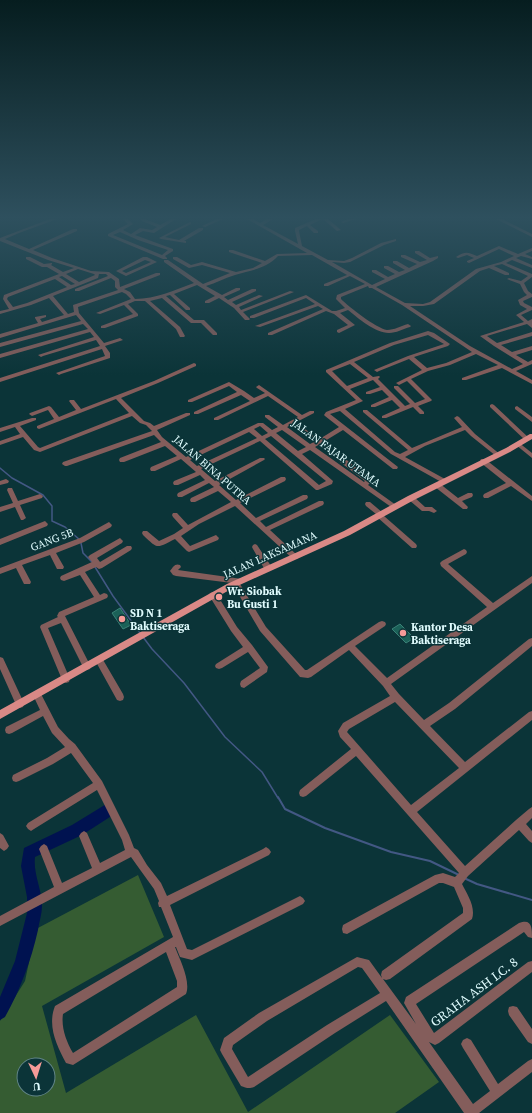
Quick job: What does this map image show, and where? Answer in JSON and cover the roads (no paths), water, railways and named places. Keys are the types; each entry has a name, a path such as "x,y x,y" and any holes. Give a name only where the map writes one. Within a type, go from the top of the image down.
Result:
{"main road":[{"name":"JALAN LAKSAMANA","path":"0,715 237,582 347,533 411,498 498,455 530,437"}],"street":[{"path":"59,271 79,284"},
{"path":"12,309 5,296 69,271"},
{"path":"92,271 112,276 117,280 117,287 128,293 134,300"},
{"path":"118,271 126,275 135,271"},
{"path":"181,271 197,283 242,311 250,318 306,296 331,312 337,313 349,308"},
{"path":"230,271 237,273"},
{"path":"203,286 237,273 249,271"},
{"path":"343,271 404,304 476,352 532,382"},
{"path":"374,271 388,279"},
{"path":"393,271 399,274"},
{"path":"407,271 339,296 338,299 383,331 392,331 408,326"},
{"path":"404,304 423,305 432,303 477,271"},
{"path":"498,271 522,284 526,292 531,295"},
{"path":"522,271 532,275 522,284"},
{"path":"0,313 50,296 96,277 98,275 97,272"},
{"path":"77,290 121,273"},
{"path":"59,373 107,358 109,356 77,312 76,306 158,274"},
{"path":"326,285 350,275"},
{"path":"56,277 70,287"},
{"path":"98,313 134,300 146,300 163,296 197,283"},
{"path":"207,302 238,289"},
{"path":"228,302 254,290"},
{"path":"242,311 292,292"},
{"path":"170,293 188,309"},
{"path":"531,295 520,300 522,304 531,308"},
{"path":"50,296 66,316"},
{"path":"163,296 193,322 202,321 215,334"},
{"path":"236,307 261,296"},
{"path":"146,300 178,328 182,336"},
{"path":"103,327 136,316 126,303"},
{"path":"258,326 318,304"},
{"path":"531,308 518,315 529,322 532,326"},
{"path":"270,334 327,309"},
{"path":"0,336 77,312"},
{"path":"337,313 336,314 352,325 339,331"},
{"path":"40,323 37,318 44,316"},
{"path":"0,345 84,322"},
{"path":"529,322 484,335 484,338 530,363"},
{"path":"0,356 90,330"},
{"path":"347,388 375,376 410,357 447,345 429,333 392,344 328,371 360,401 327,414 342,428 395,467"},
{"path":"496,345 532,334"},
{"path":"440,339 452,335"},
{"path":"41,355 97,338"},
{"path":"0,380 120,340"},
{"path":"512,354 532,348"},
{"path":"422,413 414,406 398,385 426,370 448,364 476,352"},
{"path":"410,357 426,370"},
{"path":"350,362 375,376 404,408"},
{"path":"511,371 530,363"},
{"path":"39,427 118,398 194,365"},
{"path":"464,379 501,366"},
{"path":"337,379 344,376"},
{"path":"384,418 404,408 429,400 408,379"},
{"path":"190,400 229,384 254,401"},
{"path":"259,387 302,417"},
{"path":"368,393 384,387"},
{"path":"196,413 242,392"},
{"path":"216,419 268,394"},
{"path":"373,406 393,397"},
{"name":"JALAN BINA PUTRA","path":"118,398 142,422 148,424 166,443 199,470 295,557"},
{"path":"72,401 80,411"},
{"path":"492,406 530,437"},
{"path":"0,430 16,425 49,408 58,420"},
{"path":"340,408 384,446 440,483 464,507"},
{"path":"518,408 532,420"},
{"path":"365,411 412,451"},
{"path":"176,483 312,412"},
{"path":"16,425 36,449 40,450 134,413"},
{"path":"65,464 154,430 188,414"},
{"name":"JALAN FAJAR UTAMA","path":"266,416 311,446 394,508"},
{"path":"457,418 473,435 498,455"},
{"path":"153,469 184,458 250,428 261,424 330,481 329,484 318,488 250,428"},
{"path":"298,454 342,428"},
{"path":"400,457 466,428"},
{"path":"302,429 318,442"},
{"path":"0,443 24,435"},
{"path":"384,446 398,439"},
{"path":"122,460 166,443"},
{"path":"518,444 532,456"},
{"path":"180,495 214,484 262,459"},
{"path":"342,460 369,481 364,485"},
{"path":"484,462 532,499"},
{"path":"145,533 157,544 176,536 187,528 283,479"},
{"path":"486,496 511,483"},
{"path":"193,500 214,484"},
{"path":"10,490 23,518"},
{"path":"457,501 470,495"},
{"path":"0,510 40,496"},
{"path":"255,521 305,497"},
{"path":"411,498 424,509 434,511"},
{"path":"265,530 321,503"},
{"path":"368,504 414,546"},
{"path":"175,515 187,528"},
{"path":"0,542 45,524"},
{"name":"GANG 5B","path":"0,571 80,541 109,525"},
{"path":"176,536 189,549 216,538"},
{"path":"120,540 92,557 99,566 129,548"},
{"path":"255,547 268,568"},
{"path":"52,551 60,567"},
{"path":"464,552 444,563 444,566 492,607"},
{"path":"64,578 97,563"},
{"path":"18,564 27,582"},
{"path":"177,566 174,571 176,573 237,582 263,628 301,674 308,674 382,624"},
{"path":"81,571 101,597 62,614 61,616 87,667"},
{"path":"386,683 532,579"},
{"path":"213,596 234,629 264,669 244,684"},
{"path":"62,619 44,627 66,679"},
{"path":"424,725 458,701 532,641"},
{"path":"350,646 386,683 396,697 465,768"},
{"path":"219,666 249,647"},
{"path":"0,660 2,672 20,704"},
{"path":"99,660 120,697"},
{"path":"37,695 56,731 66,743 72,747 100,784 126,838 131,852 135,853 158,886 184,953 192,954 300,901"},
{"path":"386,975 468,915 462,877 411,811 344,737 342,731 344,728 396,697"},
{"path":"9,730 46,711"},
{"path":"411,811 532,715"},
{"path":"16,778 50,761 72,747"},
{"path":"303,793 357,750"},
{"path":"31,826 100,784"},
{"path":"347,929 438,878 462,877 532,812"},
{"path":"519,823 532,838"},
{"path":"84,836 97,869"},
{"path":"44,849 60,889"},
{"path":"0,921 131,852"},
{"path":"164,903 266,852"},
{"name":"GRAHA ASH LC. 8","path":"532,933 527,927 523,927 408,1003 432,1039 435,1039 532,966"},
{"path":"169,945 182,981 182,990 73,1059 70,1059 62,1044 57,1020 59,1010 169,945 178,940"},
{"path":"388,994 250,1082 245,1082 226,1050 228,1042 263,1017 358,962 365,964 388,994 471,1113 532,1065"},
{"path":"514,1011 532,1038"},
{"path":"467,1044 497,1092"}],"waterway":[{"path":"0,468 12,478 43,495 52,506 52,521 65,527 80,540"},
{"path":"81,543 83,553 93,563"},
{"path":"95,567 113,596 140,633"},
{"path":"143,637 152,649 184,683 225,737 262,772 278,798"},
{"path":"278,797 285,809 325,828 391,852 430,861 459,875"},
{"path":"0,1012 19,972 34,916 35,904 28,872 29,853 77,830 108,810"},
{"path":"464,878 477,884 532,900"}],"place":[{"name":"Wr. Siobak Bu Gusti 1","path":"219,597"},
{"name":"SD N 1 Baktiseraga","path":"122,619"},
{"name":"Kantor Desa Baktiseraga","path":"403,633"}]}
